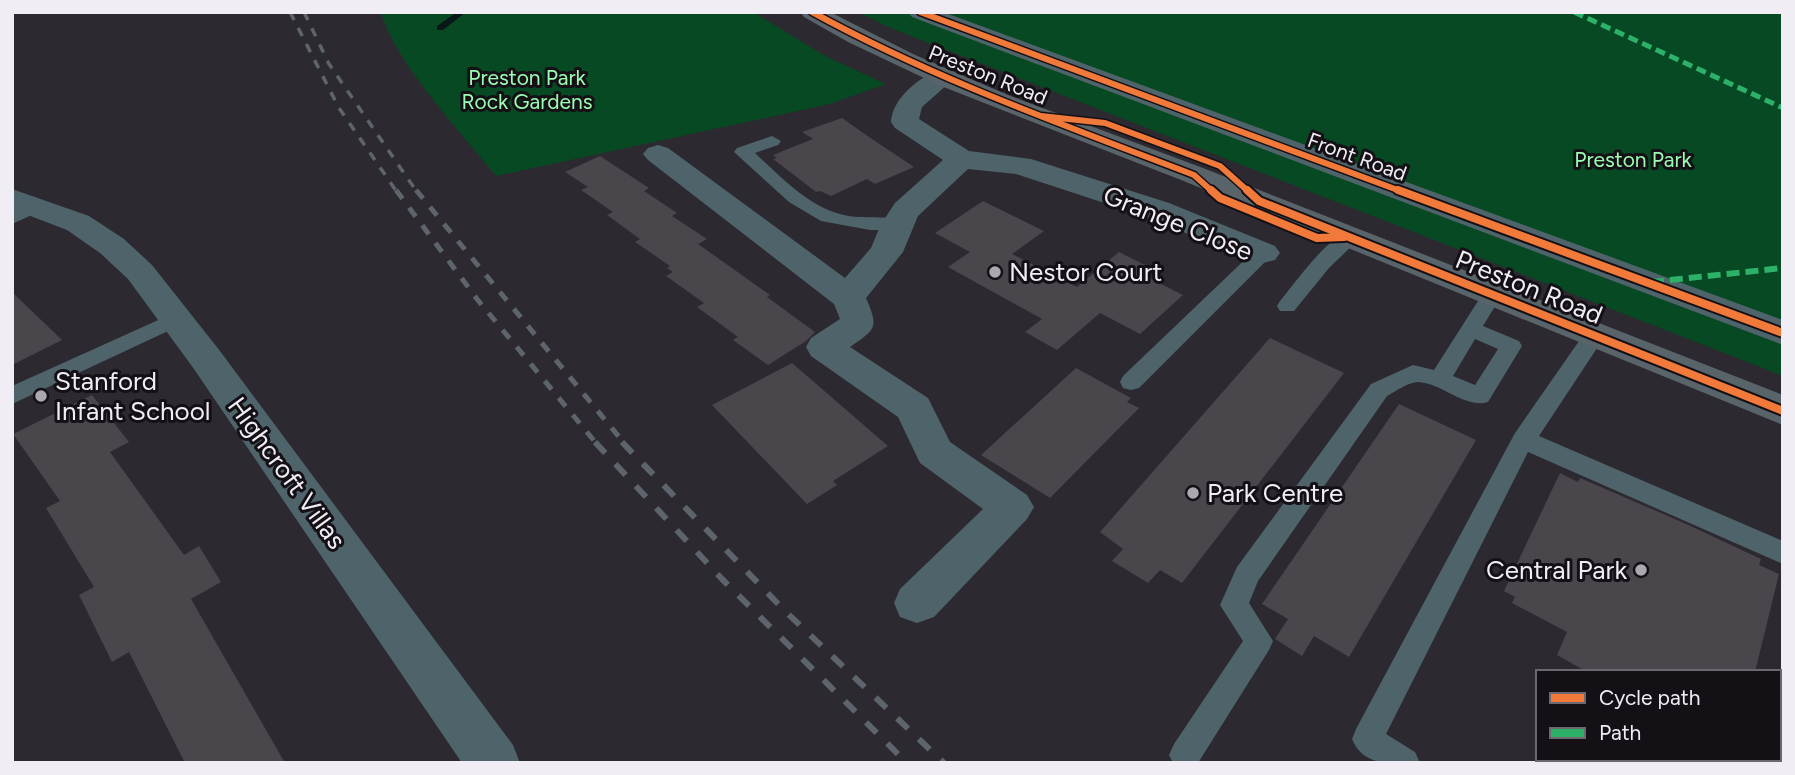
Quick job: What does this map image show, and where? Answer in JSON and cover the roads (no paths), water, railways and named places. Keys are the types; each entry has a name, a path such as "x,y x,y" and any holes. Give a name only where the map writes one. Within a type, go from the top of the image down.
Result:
{"highway":[{"name":"Preston Road","path":"812,12 861,41 943,77 1351,236 1783,411"}],"street":[{"name":"Front Road","path":"919,12 1783,333"},
{"name":"Grange Close","path":"943,77 908,106 904,114 905,122 961,159 1020,165 1158,210 1263,253"},
{"path":"658,154 849,298 858,325 824,347 914,408 936,452 1012,508 917,603"},
{"path":"849,298 864,275 887,252 897,224 918,196 961,159"},
{"name":"Highcroft Villas","path":"20,207 78,223 112,246 139,272 176,319 494,763"}],"lane":[{"path":"772,141 743,152 814,212 850,224 897,224"},
{"path":"1287,306 1322,264 1351,236"},
{"name":"Grange Close","path":"1130,382 1263,253"},
{"path":"1440,379 1492,295"},
{"path":"12,396 176,319"},
{"path":"1185,755 1259,642 1234,605 1247,575 1378,390 1413,373 1440,379 1480,396 1511,346 1470,329"},
{"path":"1404,763 1367,739 1523,439 1594,336"},
{"path":"1523,439 1783,553"}],"waterway":[{"path":"440,28 462,12"}],"railway":[{"path":"290,12 339,108 397,192"},
{"path":"304,12 329,64 417,192"},
{"path":"396,190 477,299 596,443"},
{"path":"416,190 624,443"},
{"path":"595,442 722,579 907,763"},
{"path":"622,442 784,610 944,763"}],"place":[{"name":"Nestor Court","path":"995,272"},
{"name":"Stanford Infant School","path":"41,396"},
{"name":"Park Centre","path":"1193,493"},
{"name":"Central Park","path":"1641,570"}],"park label":[{"name":"Preston Park Rock Gardens","path":"527,90"},
{"name":"Preston Park","path":"1633,160"}]}
